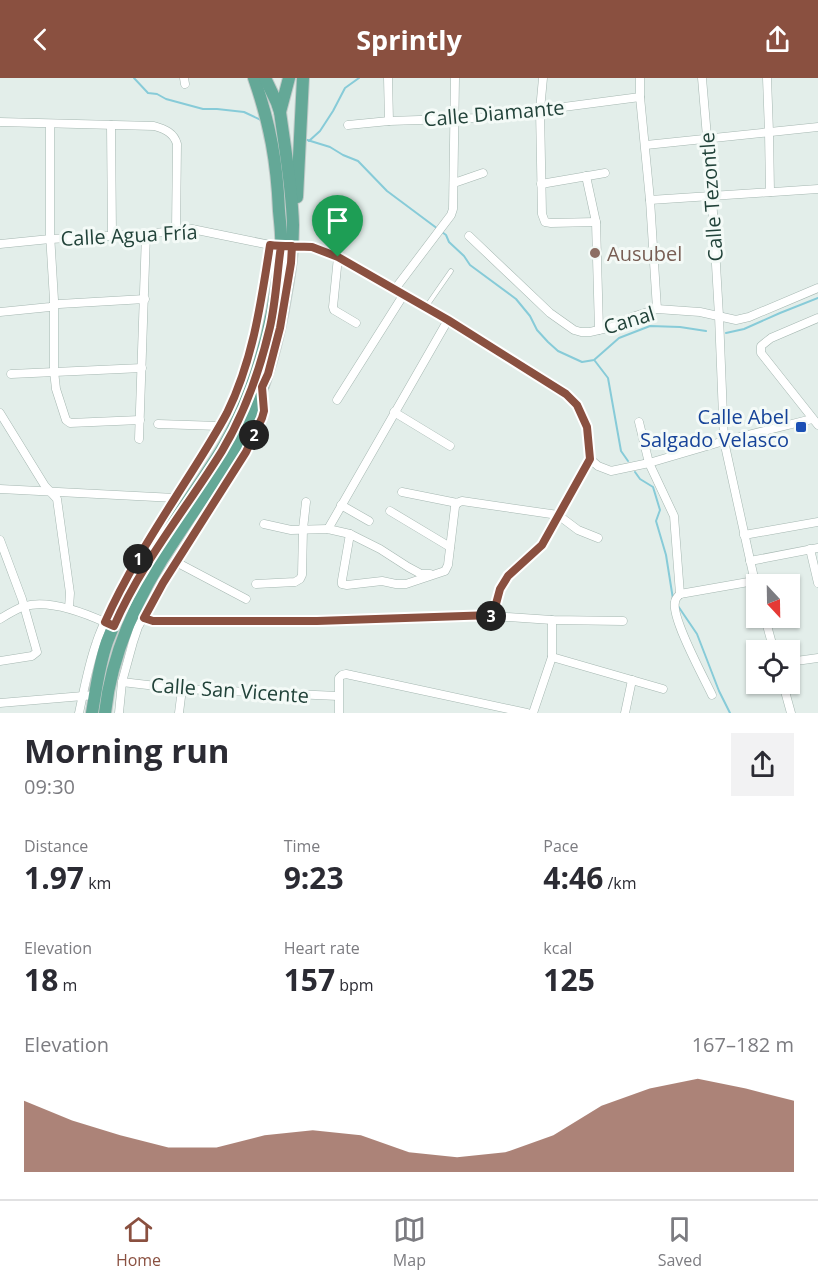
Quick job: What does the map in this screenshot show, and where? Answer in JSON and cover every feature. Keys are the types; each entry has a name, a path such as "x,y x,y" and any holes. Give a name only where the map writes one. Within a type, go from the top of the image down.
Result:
{"main road":[{"path":"254,78 277,117"},
{"path":"265,78 277,117 288,171 293,223 281,246"},
{"path":"288,171 271,136 289,78"},
{"path":"92,713 89,695 104,652 109,624 222,449 243,409 258,371 270,326 288,171 300,125 303,78"},
{"path":"105,713 116,659 134,610 174,540 231,454 252,413 268,374 280,328 291,263 281,246"},
{"path":"144,569 143,558 148,543"}],"street":[{"path":"388,78 389,121"},
{"path":"395,290 453,209 455,78"},
{"path":"543,78 540,110 542,214 545,222 551,223 596,222"},
{"path":"640,78 651,200 657,309"},
{"name":"Calle Tezontle","path":"702,78 712,196 724,441 753,574"},
{"path":"767,78 770,192"},
{"name":"Calle Diamante","path":"348,125 389,121 480,118 640,97"},
{"path":"0,122 154,126 172,134 177,144 176,231"},
{"path":"50,124 50,239 56,389 68,423 140,420"},
{"path":"111,125 111,236"},
{"path":"646,144 818,128"},
{"path":"453,183 483,173"},
{"path":"541,183 605,173"},
{"path":"586,176 596,222 599,330"},
{"path":"651,200 818,189"},
{"name":"Calle Agua Fría","path":"0,243 196,229 281,246"},
{"path":"139,439 146,234"},
{"name":"Canal","path":"469,237 550,313 574,330 582,332 620,324 632,317 657,309 700,312 736,320 749,317 818,288"},
{"path":"0,619 25,606 36,605 69,608 109,624 125,580 227,412 254,340 262,299 281,246 312,247 338,257 448,320 566,394 577,405 587,427 590,459 542,545 508,576 500,589 493,615"},
{"path":"338,257 333,307 334,310 356,323"},
{"path":"337,400 404,294"},
{"path":"0,312 54,305 145,299"},
{"path":"590,459 598,466 611,471 649,463 724,441 815,422 761,352 761,346 771,338 818,318"},
{"path":"328,529 448,320"},
{"path":"10,374 142,368"},
{"path":"119,713 122,682 133,642 148,608 246,452 264,411 262,387"},
{"path":"394,412 450,446"},
{"path":"0,413 45,486 57,499 70,593 69,608"},
{"path":"639,422 649,463 674,516 680,594 675,602 675,612 712,695"},
{"path":"158,424 219,426"},
{"path":"0,489 175,498"},
{"path":"402,492 457,502 558,515 578,530 598,538"},
{"path":"256,584 295,582 300,579 306,502"},
{"path":"350,534 342,584 382,581 406,584 445,571 448,565 457,502"},
{"path":"341,505 369,521"},
{"path":"390,511 450,547"},
{"path":"744,535 818,522"},
{"path":"264,524 291,530 328,529 350,534 421,574 439,574"},
{"path":"0,540 25,606 37,649 32,656 0,661"},
{"path":"750,561 814,549 818,583"},
{"path":"176,562 246,599"},
{"path":"680,594 746,585"},
{"path":"144,618 153,621 317,621 493,615 552,620 623,621"},
{"path":"533,713 552,657 552,620"},
{"path":"552,657 663,689"},
{"path":"800,660 818,658"},
{"path":"339,713 339,678 346,674 527,713"},
{"path":"626,713 632,680"},
{"name":"Calle San Vicente","path":"122,682 182,689 338,696"},
{"path":"179,713 182,689"},
{"path":"786,694 791,713"},
{"path":"0,703 89,695"},
{"path":"79,713 89,695"}],"lane":[{"path":"426,307 451,271"}],"waterway":[{"path":"134,78 148,93 203,109 244,112 263,121"},
{"path":"309,141 320,131 345,88 359,78"},
{"path":"304,139 330,147 358,161 387,191 446,235 449,242 470,265 516,299 530,316 537,330 558,351 582,362 594,360 619,338 650,326 706,331"},
{"path":"726,333 744,329 818,298"},
{"path":"595,361 608,378 621,451 628,461"},
{"path":"635,472 640,479 653,487 660,510 656,521 666,555 673,599"},
{"path":"678,606 697,634 730,713"}],"place":[{"name":"Ausubel","path":"595,253"},
{"name":"Calle Abel Salgado Velasco","path":"801,427"}],"route":[{"path":"338,257 312,247 281,246 270,326 258,371 243,409 222,449 144,569 114,626 105,622 125,580 227,412 254,340 270,245 292,246 291,263 280,328 268,374 262,387 264,411 262,418 246,452 163,583 144,618 153,621 317,621 493,615 500,589 508,576 542,545 590,459 587,427 577,405 566,394 448,320 338,257"}]}
